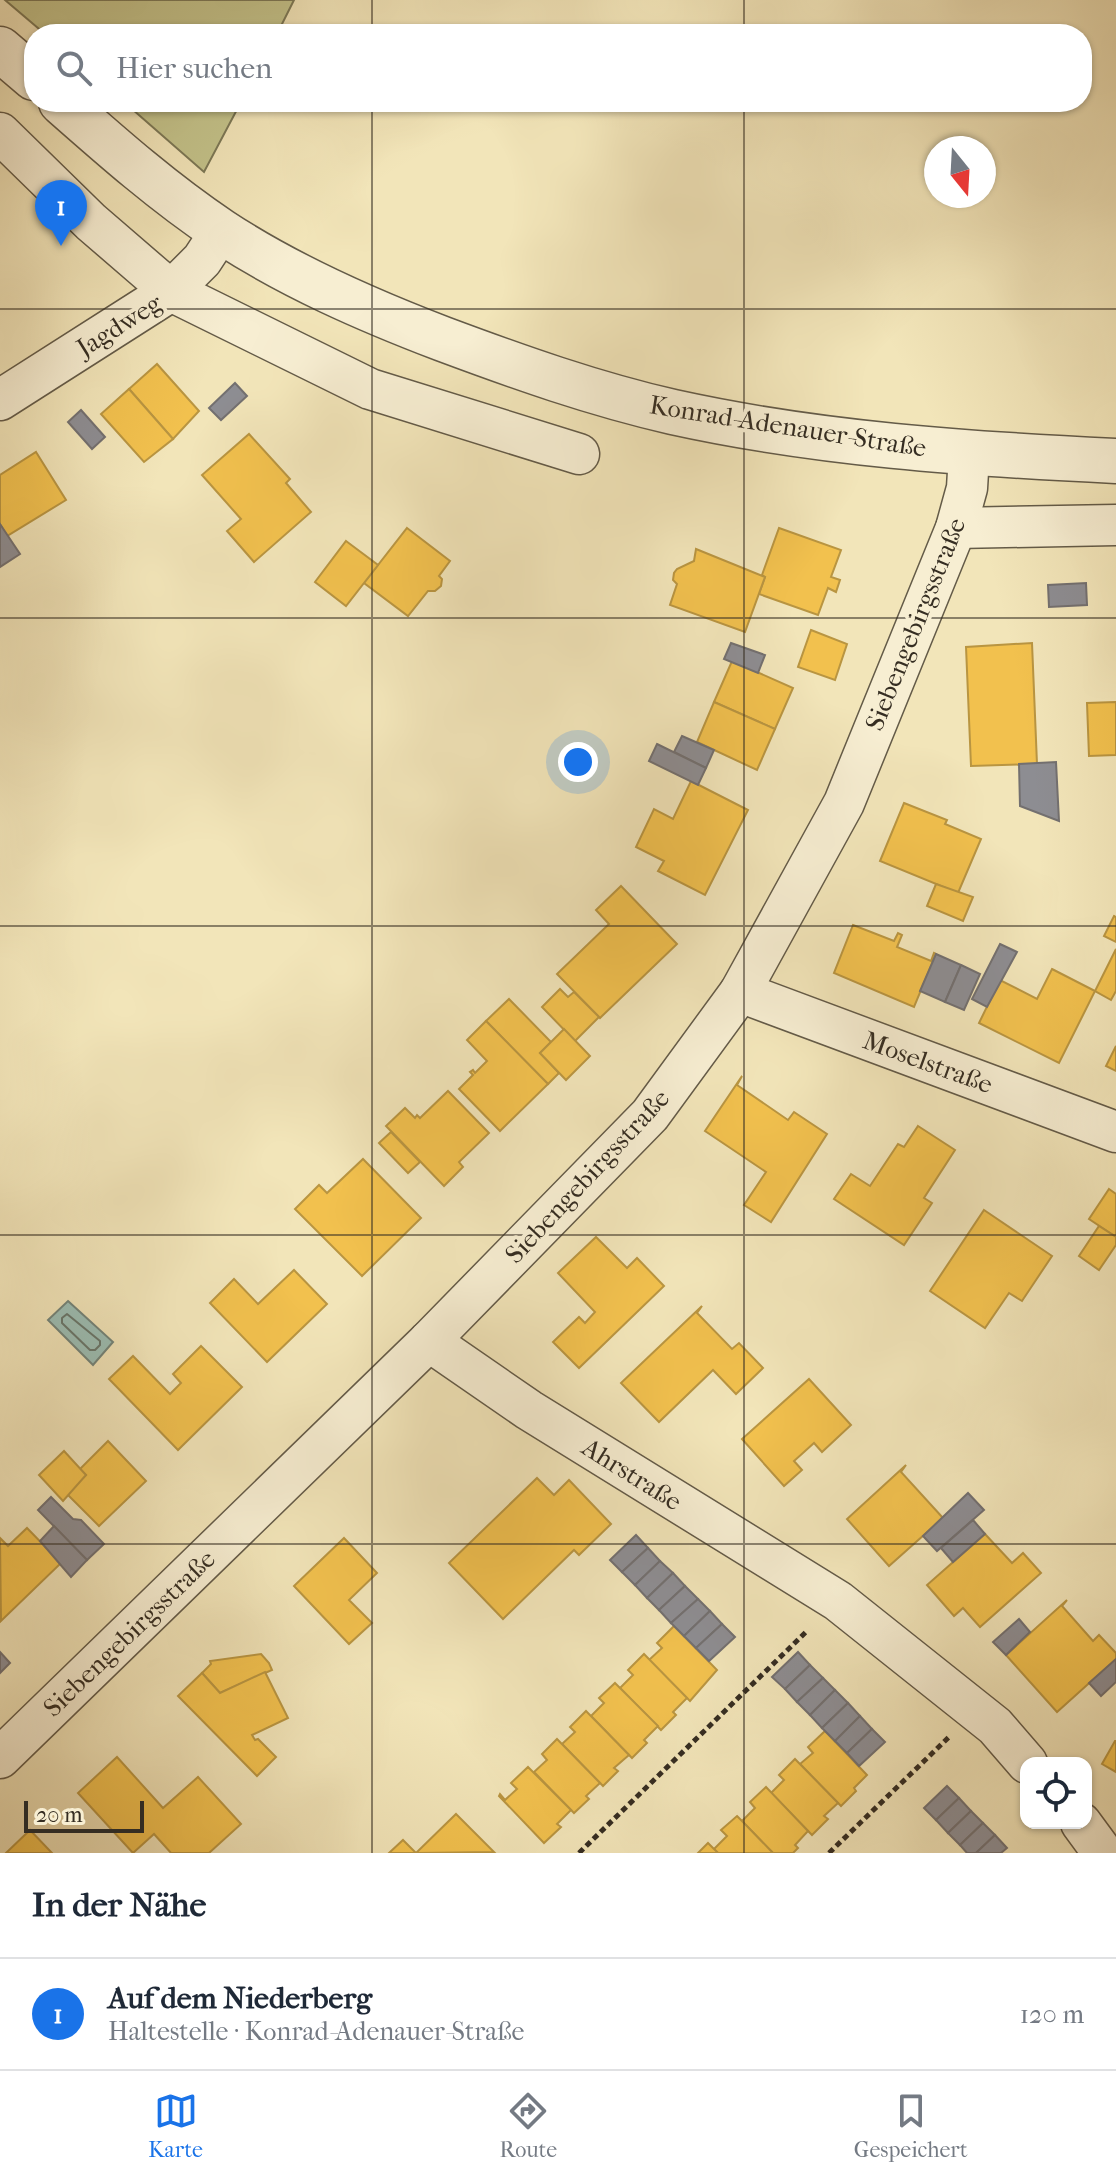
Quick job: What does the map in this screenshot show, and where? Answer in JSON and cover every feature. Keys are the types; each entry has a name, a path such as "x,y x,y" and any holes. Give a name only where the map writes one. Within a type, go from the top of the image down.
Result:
{"street":[{"path":"0,49 24,69"},
{"name":"Konrad-Adenauer-Straße","path":"72,112 128,161 221,231 306,279 385,316 529,371 673,411 797,433 969,455 1116,461"},
{"path":"0,133 91,222 171,291 370,389 579,454"},
{"name":"Jagdweg","path":"0,400 171,291 202,260 221,231"},
{"name":"Siebengebirgsstraße","path":"0,1758 429,1341 650,1115 740,992 844,803 956,528 967,488 969,455"},
{"path":"956,528 1116,525"},
{"name":"Moselstraße","path":"740,992 1116,1132"},
{"name":"Ahrstraße","path":"429,1341 529,1410 838,1601 995,1726 1022,1757"},
{"path":"1085,1829 1103,1853"}],"path":[{"path":"579,1853 838,1601"},
{"path":"829,1853 976,1711"}],"shaded area":[{"path":"5,0 294,0 282,24 33,24"},
{"path":"135,112 236,112 204,172"}],"water":[{"path":"68,1301 113,1342 93,1365 48,1320"}],"building: Wohnen":[{"path":"157,364 199,411 173,439 129,389"},
{"path":"129,389 173,439 144,462 101,414"},
{"path":"249,434 290,479 286,483 311,512 254,562 227,531 241,519 202,475"},
{"path":"36,452 66,500 7,536 0,524 0,475"},
{"path":"407,528 450,561 439,576 441,586 435,591 428,591 408,616 364,583"},
{"path":"779,528 841,550 831,577 840,580 836,592 828,588 818,615 759,594 765,577 762,575"},
{"path":"346,541 378,565 346,606 315,582"},
{"path":"696,549 765,577 745,632 670,605 677,584 673,580 674,573 694,561"},
{"path":"811,630 847,644 835,680 798,667"},
{"path":"1032,643 1037,764 971,766 966,647"},
{"path":"732,661 793,688 775,729 714,702"},
{"path":"714,702 775,729 757,770 697,742"},
{"path":"1116,702 1116,755 1089,756 1087,703"},
{"path":"691,781 748,810 705,895 658,871 664,861 636,847 654,809 673,819"},
{"path":"904,803 947,820 945,824 981,839 958,893 880,861"},
{"path":"936,884 973,897 963,921 927,906"},
{"path":"621,886 677,944 600,1018 557,974 609,924 596,910"},
{"path":"1116,917 1116,942 1104,936"},
{"path":"853,925 894,941 898,933 902,935 897,947 931,961 936,954 914,1007 834,973"},
{"path":"1116,949 1116,991 1111,1000 1095,991"},
{"path":"1052,969 1095,991 1059,1063 979,1023 1000,980 1037,999"},
{"path":"560,989 568,997 574,992 599,1017 575,1041 542,1007"},
{"path":"509,999 551,1042 540,1053 559,1073 548,1084 486,1021"},
{"path":"486,1021 548,1084 500,1131 459,1089 473,1075 470,1072 473,1070 475,1073 487,1061 467,1040"},
{"path":"564,1029 590,1056 566,1080 540,1053"},
{"path":"1116,1046 1116,1071 1106,1066"},
{"path":"742,1076 737,1085 788,1120 794,1112 827,1134 771,1222 744,1205 766,1172 705,1131"},
{"path":"448,1091 489,1133 459,1162 463,1167 444,1186 386,1126 405,1108 415,1118 417,1115 420,1118"},
{"path":"918,1126 955,1150 924,1198 932,1203 904,1245 834,1199 851,1174 870,1186 898,1144 904,1147"},
{"path":"391,1132 420,1162 408,1173 379,1143"},
{"path":"363,1159 421,1218 362,1276 295,1209 319,1185 327,1193"},
{"path":"1109,1189 1116,1194 1116,1237 1089,1219"},
{"path":"984,1210 1052,1256 1022,1301 1009,1293 985,1328 930,1291"},
{"path":"1099,1226 1116,1237 1116,1245 1099,1270 1079,1256"},
{"path":"596,1237 627,1268 637,1258 664,1286 579,1368 553,1342 579,1317 585,1323 595,1312 558,1273"},
{"path":"294,1270 327,1304 267,1362 210,1303 234,1279 258,1304"},
{"path":"702,1306 697,1313 732,1349 739,1343 763,1368 736,1394 713,1370 659,1422 621,1383"},
{"path":"201,1346 242,1387 178,1450 109,1379 133,1356 170,1394 181,1383 173,1374"},
{"path":"809,1379 851,1425 822,1452 814,1443 794,1461 802,1470 784,1486 742,1439"},
{"path":"108,1441 146,1481 99,1526 67,1494 86,1475 80,1469"},
{"path":"64,1451 86,1475 63,1501 39,1475"},
{"path":"906,1465 901,1472 943,1518 889,1566 847,1519"},
{"path":"537,1478 554,1495 569,1480 611,1524 579,1555 574,1550 503,1619 449,1563"},
{"path":"27,1528 61,1563 1,1621 0,1538 8,1546"},
{"path":"985,1534 1012,1563 1023,1553 1041,1573 980,1627 963,1608 954,1616 927,1585"},
{"path":"344,1538 377,1573 349,1600 372,1623 349,1644 294,1586"},
{"path":"1067,1600 1062,1606 1093,1641 1099,1635 1116,1653 1116,1659 1057,1712 1006,1655"},
{"path":"674,1626 717,1670 690,1701 649,1660 662,1648 657,1643"},
{"path":"261,1654 272,1670 220,1693 202,1673 211,1664 210,1661"},
{"path":"644,1654 687,1698 661,1730 620,1688 633,1675 628,1670"},
{"path":"265,1672 288,1718 252,1735 276,1757 257,1776 178,1696 202,1673 220,1693"},
{"path":"615,1683 658,1726 632,1758 591,1716 604,1703 599,1698"},
{"path":"586,1711 629,1755 614,1768 618,1771 603,1786 562,1744 575,1732 570,1727"},
{"path":"825,1731 867,1775 841,1806 800,1764 813,1753 808,1747"},
{"path":"557,1739 600,1783 574,1813 534,1772 547,1760 542,1754"},
{"path":"1116,1741 1116,1772 1102,1764"},
{"path":"117,1757 163,1808 198,1777 241,1824 209,1853 171,1853 154,1834 133,1853 78,1793"},
{"path":"795,1759 838,1803 824,1816 828,1819 812,1835 771,1793 784,1780 779,1775"},
{"path":"528,1767 571,1810 557,1824 561,1827 544,1843 499,1796 505,1800 517,1789 511,1783"},
{"path":"766,1787 808,1831 795,1845 798,1848 793,1853 773,1853 742,1821 755,1808 750,1802"},
{"path":"456,1814 494,1852 416,1853"},
{"path":"737,1816 773,1853 718,1853 714,1849 727,1836 721,1830"},
{"path":"30,1830 52,1853 6,1853"},
{"path":"403,1840 416,1853 389,1853"},
{"path":"708,1843 718,1853 698,1853"}],"building: Industrie":[{"path":"235,383 247,396 221,420 209,408"},
{"path":"81,410 105,437 92,449 68,422"},
{"path":"0,524 20,554 0,567"},
{"path":"1086,583 1087,605 1049,607 1048,585"},
{"path":"731,643 765,655 758,673 724,659"},
{"path":"682,736 714,750 706,768 674,752"},
{"path":"657,744 706,768 698,785 649,761"},
{"path":"1056,762 1059,821 1020,806 1019,764"},
{"path":"1000,944 1017,952 987,1007 972,999"},
{"path":"936,954 961,965 945,1002 920,991"},
{"path":"961,965 980,974 964,1010 945,1002"},
{"path":"968,1493 984,1510 937,1551 923,1536"},
{"path":"51,1497 73,1519 81,1520 104,1544 87,1560 38,1510"},
{"path":"973,1520 985,1534 953,1562 941,1548"},
{"path":"54,1526 87,1560 71,1577 40,1541"},
{"path":"636,1535 648,1548 622,1572 610,1560"},
{"path":"648,1548 660,1561 635,1585 622,1572"},
{"path":"660,1561 673,1573 647,1598 635,1585"},
{"path":"673,1573 685,1586 659,1610 647,1598"},
{"path":"685,1586 698,1599 671,1623 659,1610"},
{"path":"698,1599 710,1611 684,1636 671,1623"},
{"path":"710,1611 722,1624 696,1648 684,1636"},
{"path":"1019,1619 1030,1632 1006,1655 993,1642"},
{"path":"722,1624 735,1637 709,1661 696,1648"},
{"path":"0,1652 10,1663 0,1673"},
{"path":"798,1652 810,1665 785,1689 772,1677"},
{"path":"1116,1659 1116,1682 1101,1696 1089,1683"},
{"path":"810,1665 823,1678 797,1702 785,1689"},
{"path":"823,1678 835,1690 810,1715 797,1702"},
{"path":"835,1690 848,1703 822,1728 810,1715"},
{"path":"848,1703 860,1716 835,1741 822,1728"},
{"path":"860,1716 872,1729 847,1753 835,1741"},
{"path":"872,1729 885,1742 859,1766 847,1753"},
{"path":"947,1786 959,1798 936,1820 924,1808"},
{"path":"959,1798 971,1811 948,1833 936,1820"},
{"path":"971,1811 983,1823 960,1845 948,1833"},
{"path":"983,1823 995,1835 976,1853 967,1853 960,1845"},
{"path":"995,1835 1007,1848 1001,1853 976,1853"}],"place":[{"name":"Auf dem Niederberg","path":"61,246"}]}
